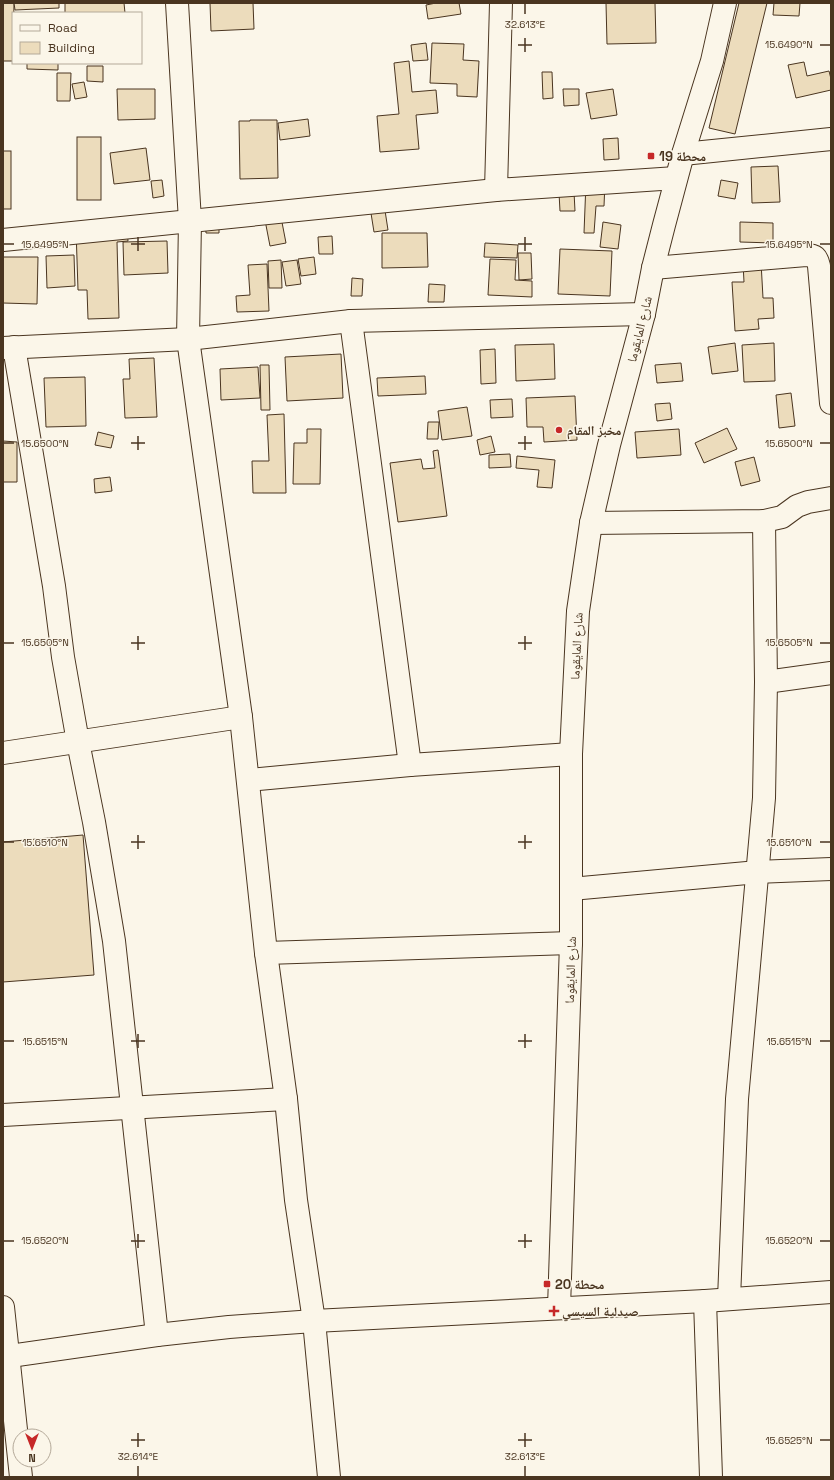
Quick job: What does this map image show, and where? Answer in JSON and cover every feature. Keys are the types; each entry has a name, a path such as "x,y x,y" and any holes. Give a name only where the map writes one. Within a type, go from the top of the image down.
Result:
{"street":[{"path":"177,3 190,221 188,339 241,717 266,953 286,1099 296,1200 314,1320 330,1477"},
{"path":"496,190 501,3"},
{"name":"شارع المايقوما","path":"559,1308 571,943 571,754 578,610 591,523 609,446 644,314 653,268 676,178 712,61 725,3"},
{"path":"683,154 831,139"},
{"path":"3,240 496,190 676,178"},
{"path":"653,268 806,254 814,255 819,266 831,403"},
{"path":"157,1335 114,941 94,822 63,657 54,586 8,348 188,339 351,321 644,314"},
{"path":"351,321 410,765"},
{"path":"591,523 764,521 782,517 797,506 808,502 831,498"},
{"path":"729,1299 737,1099 764,798 766,682 764,521"},
{"path":"766,682 831,673"},
{"path":"3,753 241,717"},
{"path":"248,780 410,765 571,754"},
{"path":"571,889 758,872 831,869"},
{"path":"266,953 571,943"},
{"path":"3,1115 286,1099"},
{"path":"6,1357 157,1335 314,1320 705,1301 831,1292"},
{"path":"705,1301 711,1477"},
{"path":"3,1307 6,1357 21,1477"}],"building":[{"path":"3,3 14,3 14,12 12,12 12,61 3,61"},
{"path":"14,3 59,3 59,8 15,10"},
{"path":"65,3 124,3 125,12 65,12"},
{"path":"210,3 253,3 254,29 211,31"},
{"path":"436,3 459,3 461,14 428,19 426,5"},
{"path":"606,3 655,3 656,43 607,44"},
{"path":"739,3 767,3 735,134 709,128"},
{"path":"774,3 800,3 799,16 773,15"},
{"path":"426,43 428,60 413,61 411,45"},
{"path":"432,43 464,44 463,60 479,61 477,97 457,96 457,84 430,83"},
{"path":"409,61 412,92 436,90 438,113 416,115 419,149 380,152 377,116 399,114 394,63"},
{"path":"804,62 807,76 829,71 831,90 796,98 788,65"},
{"path":"27,64 58,64 58,70 27,69"},
{"path":"87,66 103,66 103,82 87,81"},
{"path":"542,72 552,72 553,98 543,99"},
{"path":"57,73 71,73 70,101 57,101"},
{"path":"84,82 87,97 75,99 72,84"},
{"path":"117,89 155,89 155,119 118,120"},
{"path":"563,89 579,89 579,105 564,106"},
{"path":"613,89 617,115 591,119 586,93"},
{"path":"308,119 310,136 280,140 278,123"},
{"path":"277,120 278,178 240,179 239,121"},
{"path":"77,137 101,137 101,200 77,200"},
{"path":"618,138 619,159 604,160 603,139"},
{"path":"146,148 150,180 114,184 110,153"},
{"path":"3,151 11,151 11,209 3,209"},
{"path":"778,166 780,202 752,203 751,167"},
{"path":"162,180 164,196 153,198 151,181"},
{"path":"721,180 738,183 735,199 718,196"},
{"path":"586,182 605,182 604,206 596,206 594,233 584,233"},
{"path":"574,192 575,211 560,211 559,193"},
{"path":"384,204 388,230 374,232 370,207"},
{"path":"280,212 286,243 270,246 264,215"},
{"path":"205,217 219,217 219,233 206,233"},
{"path":"603,222 621,225 618,249 600,247"},
{"path":"740,222 773,223 773,243 740,242"},
{"path":"127,227 128,241 117,242 119,318 88,319 87,290 78,290 76,229"},
{"path":"382,233 427,233 428,267 382,268"},
{"path":"332,236 333,254 319,254 318,237"},
{"path":"167,241 168,273 124,275 123,242"},
{"path":"485,243 518,245 517,258 484,257"},
{"path":"560,249 612,251 610,296 558,294"},
{"path":"518,253 531,253 532,279 519,280"},
{"path":"74,255 75,286 47,288 46,256"},
{"path":"3,257 38,257 37,304 3,303"},
{"path":"314,257 316,274 301,276 298,259"},
{"path":"490,259 516,260 515,280 532,281 532,297 488,295"},
{"path":"281,260 282,288 269,288 268,261"},
{"path":"297,260 301,284 286,286 282,262"},
{"path":"761,262 763,298 773,298 774,318 758,319 759,329 735,331 732,282 744,282 743,263"},
{"path":"267,264 269,311 237,312 236,296 250,295 248,265"},
{"path":"352,278 363,279 362,296 351,296"},
{"path":"429,284 445,285 444,302 428,302"},
{"path":"735,343 738,371 712,374 708,347"},
{"path":"774,343 775,381 744,382 742,345"},
{"path":"554,344 555,379 516,381 515,345"},
{"path":"495,349 496,383 481,384 480,350"},
{"path":"341,354 343,398 287,401 285,357"},
{"path":"154,358 157,417 125,418 123,379 130,379 129,359"},
{"path":"681,363 683,381 657,383 655,365"},
{"path":"260,365 269,365 270,410 261,410"},
{"path":"258,367 260,398 221,400 220,369"},
{"path":"425,376 426,394 378,396 377,378"},
{"path":"85,377 86,426 46,427 44,378"},
{"path":"791,393 795,426 779,428 776,395"},
{"path":"575,396 577,440 544,442 543,427 527,427 526,398"},
{"path":"512,399 513,417 491,418 490,400"},
{"path":"670,403 672,419 657,421 655,404"},
{"path":"467,407 472,436 442,440 438,411"},
{"path":"284,414 286,493 253,493 252,461 269,461 267,415"},
{"path":"428,422 439,422 438,439 427,439"},
{"path":"727,428 737,449 704,463 695,443"},
{"path":"307,429 321,429 320,484 293,484 294,443 307,443"},
{"path":"679,429 681,455 637,458 635,432"},
{"path":"98,432 114,436 111,448 95,445"},
{"path":"491,436 495,452 480,455 477,440"},
{"path":"3,441 17,442 17,482 3,482"},
{"path":"438,450 447,516 398,522 390,463 421,459 423,469 435,468 433,451"},
{"path":"510,454 511,467 489,468 489,455"},
{"path":"517,456 555,460 552,488 537,487 539,470 516,468"},
{"path":"754,457 760,481 741,486 735,462"},
{"path":"110,477 112,491 95,493 94,479"},
{"path":"83,835 94,975 3,982 3,842"}],"place":[{"name":"محطة 19","path":"651,156"},
{"name":"مخبز المقام","path":"559,430"},
{"name":"محطة 20","path":"547,1284"},
{"name":"صيدلية السيسي","path":"554,1311"}]}
